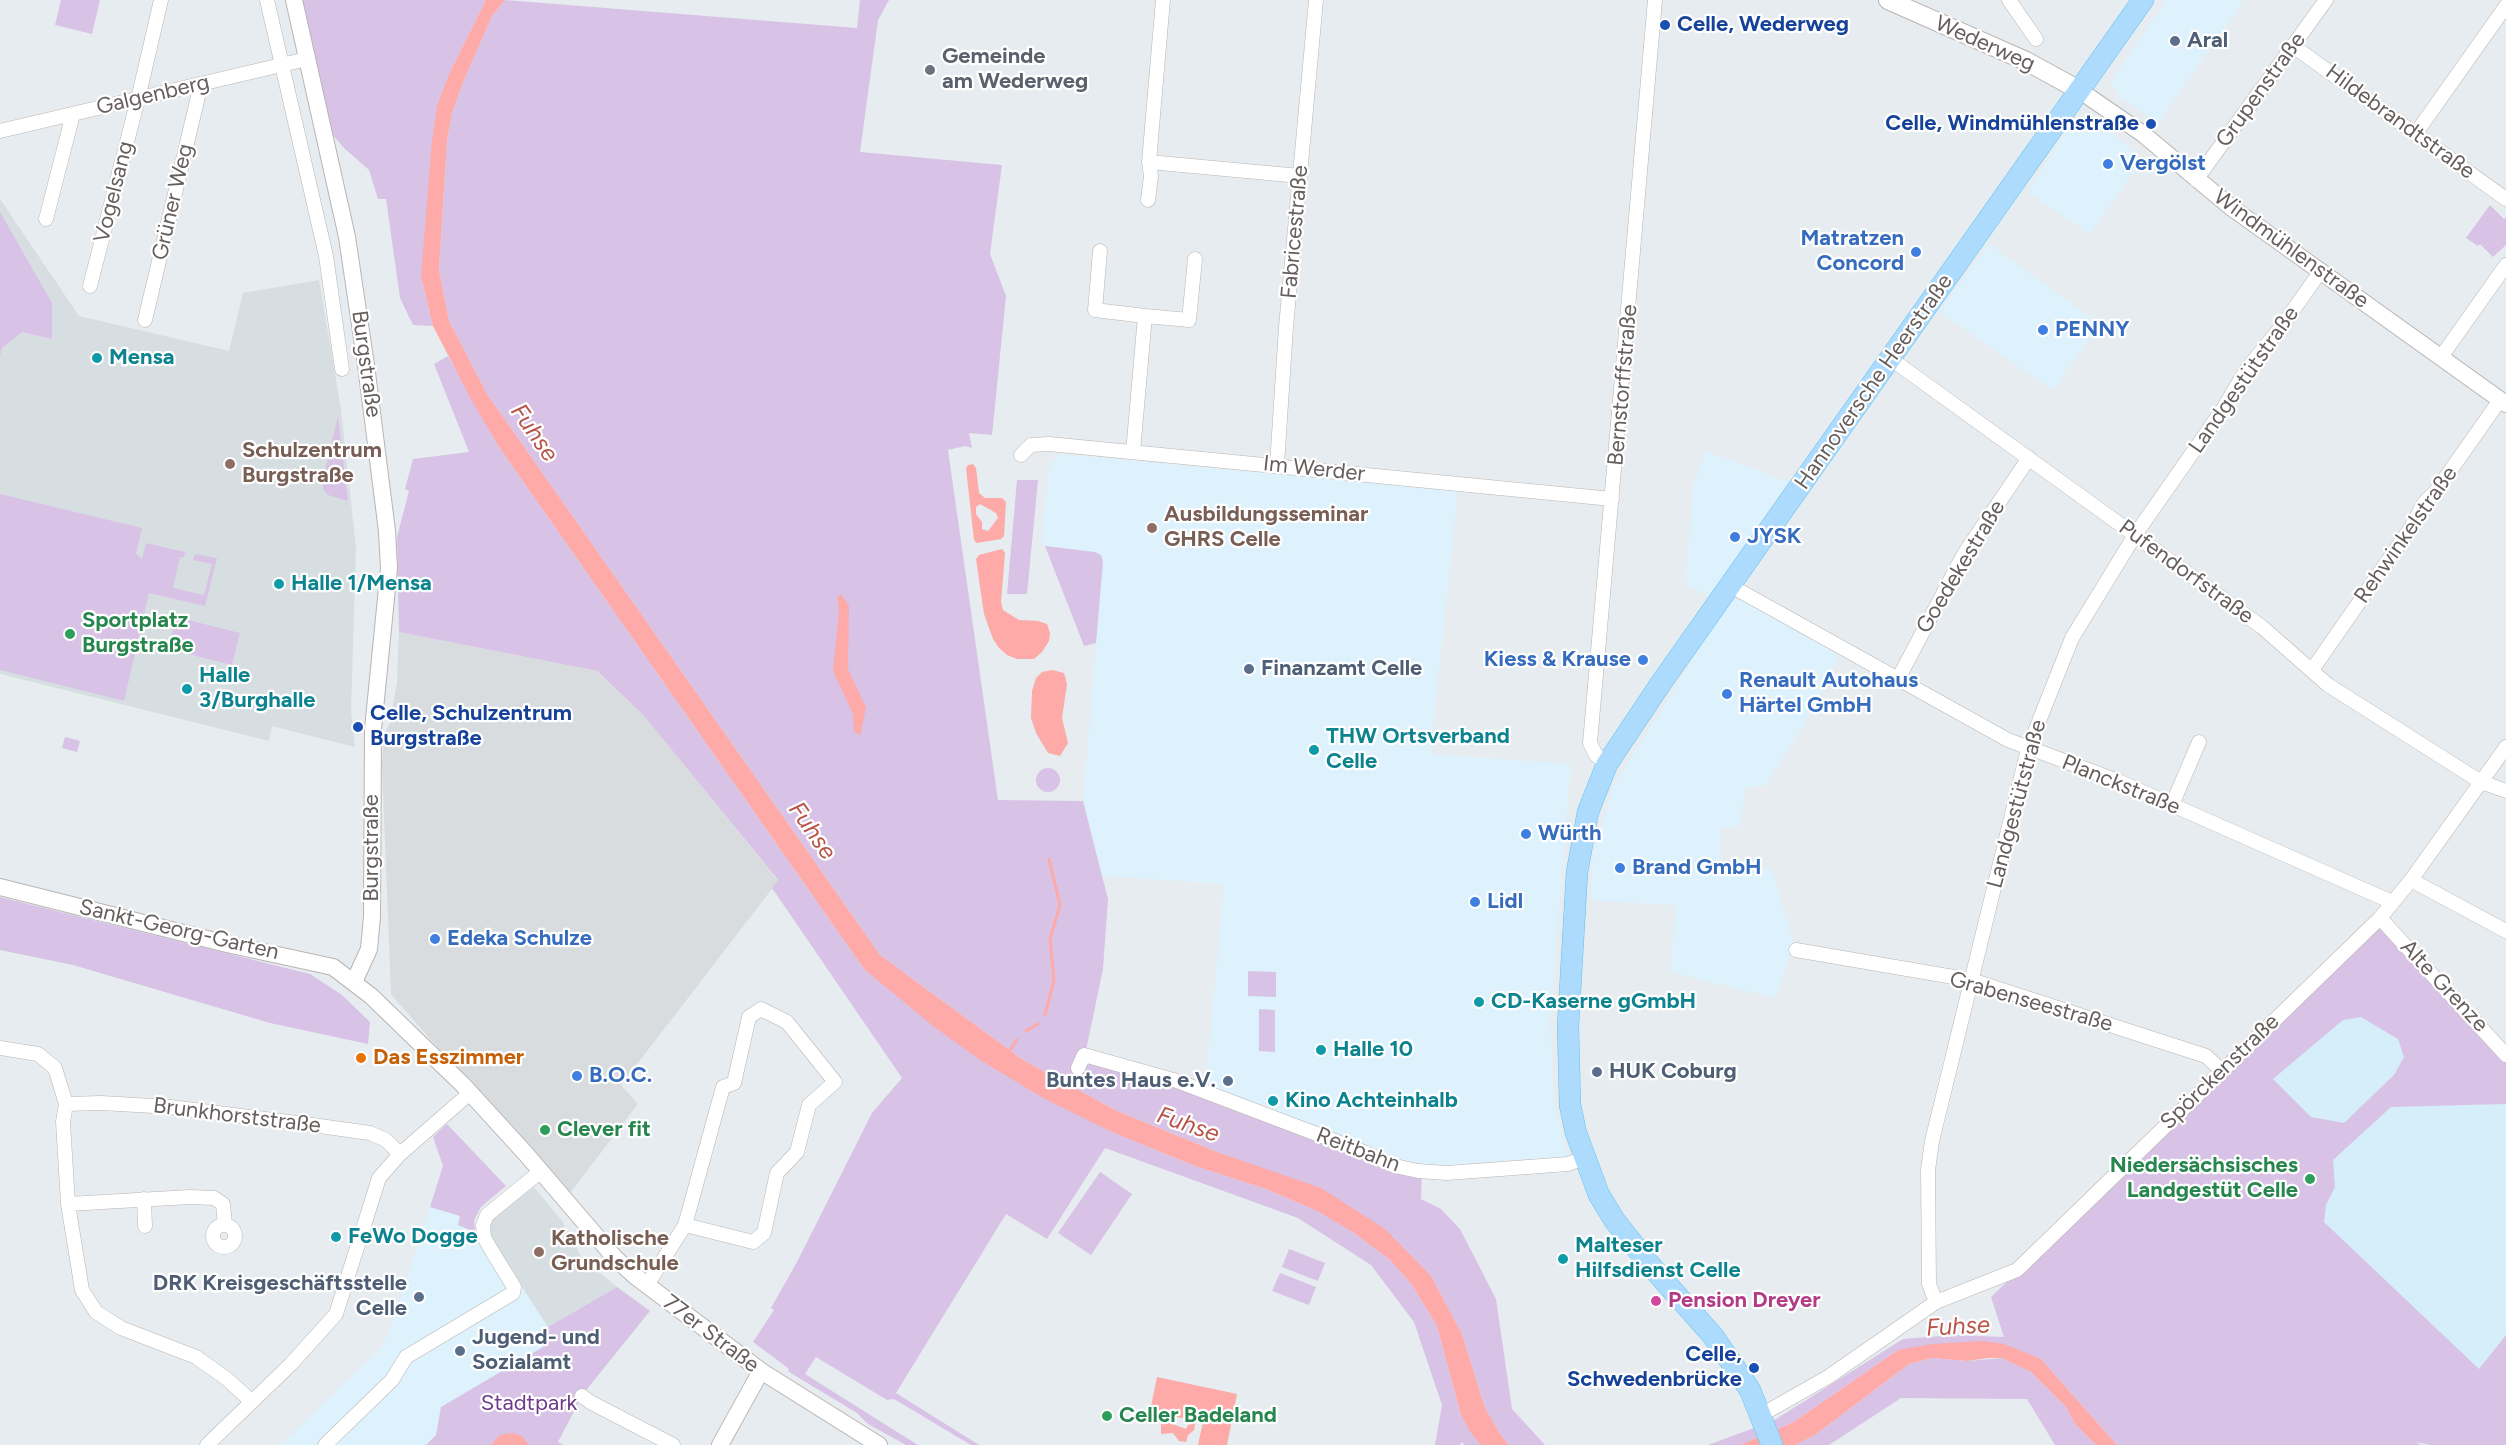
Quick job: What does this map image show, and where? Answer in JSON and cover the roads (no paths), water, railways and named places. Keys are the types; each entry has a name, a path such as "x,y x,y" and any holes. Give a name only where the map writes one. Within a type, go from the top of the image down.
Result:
{"main road":[{"name":"Wederweg","path":"1888,0 2026,61 2079,90"},
{"name":"Hannoversche Heerstraße","path":"1772,1445 1763,1419 1744,1380 1713,1336 1650,1265 1615,1221 1599,1195 1584,1158 1570,1105 1568,1070 1571,958 1581,848 1588,812 1607,764 1661,683 2143,0"}],"street":[{"name":"Vogelsang","path":"90,286 161,0"},
{"name":"Burgstraße","path":"267,0 326,256 342,369"},
{"name":"Burgstraße","path":"294,0 347,237 387,531 389,568 373,729 372,916 369,949 354,982"},
{"path":"1148,201 1151,176 1149,162 1163,0"},
{"name":"Fabricestraße","path":"1277,465 1286,327 1316,0"},
{"name":"Bernstorffstraße","path":"1607,764 1596,755 1590,743 1655,0"},
{"path":"2009,0 2036,39"},
{"name":"Grupenstraße","path":"2196,180 2326,0"},
{"path":"2416,133 2506,6"},
{"name":"Hildebrandtstraße","path":"2293,46 2506,199"},
{"name":"Galgenberg","path":"0,132 307,59"},
{"name":"Grüner Weg","path":"145,320 201,84"},
{"name":"Windmühlenstraße","path":"2079,90 2143,134 2196,180 2320,272 2503,402"},
{"path":"46,219 73,114"},
{"path":"1149,162 1300,176"},
{"path":"1100,251 1095,310 1189,320 1195,259"},
{"path":"2441,357 2506,265"},
{"name":"Landgestütstraße","path":"1936,1302 1929,1284 1928,1170 1932,1141 2028,749 2072,638 2135,535 2223,409 2246,370 2282,326 2320,272"},
{"path":"1133,452 1145,316"},
{"name":"Pufendorfstraße","path":"1891,359 2262,627 2328,685 2481,782 2506,791"},
{"name":"Rehwinkelstraße","path":"2312,670 2410,529 2424,503 2436,491 2503,402"},
{"name":"Im Werder","path":"1021,455 1031,445 1049,444 1612,499"},
{"name":"Goedekestraße","path":"1898,679 1964,554 2029,458"},
{"name":"Planckstraße","path":"1731,586 2028,749 2118,781 2392,903"},
{"path":"2172,805 2199,742"},
{"name":"Spörckenstraße","path":"1763,1419 1936,1302 2017,1270 2380,918 2411,880 2506,747"},
{"path":"2411,880 2506,931"},
{"name":"Sankt-Georg-Garten","path":"0,887 227,944 333,967 354,982"},
{"name":"Alte Grenze","path":"2380,918 2506,1055"},
{"name":"Grabenseestraße","path":"1797,950 1971,980 2206,1056 2221,1070"},
{"name":"77er Straße","path":"354,982 470,1093 541,1171 615,1258 647,1286 761,1371 879,1445"},
{"path":"647,1286 685,1226 723,1087 734,1083 749,1017 761,1009 787,1022 835,1082 809,1105 797,1152 777,1173 764,1233 753,1242 685,1226"},
{"path":"0,1048 38,1054 55,1068 66,1104 63,1122 68,1203 82,1290 96,1312 121,1328 196,1357 227,1379 251,1401"},
{"name":"Reitbahn","path":"1078,1068 1084,1055 1177,1081 1395,1166 1418,1171 1446,1173 1568,1164 1584,1158"},
{"path":"207,1445 291,1364 336,1314 379,1178 400,1154 470,1093"},
{"name":"Brunkhorststraße","path":"66,1104 101,1103 171,1107 369,1133 386,1140 400,1154"},
{"path":"325,1445 392,1380 406,1357 513,1293 514,1287 484,1237 483,1225 487,1215 541,1171"},
{"path":"68,1203 214,1198 223,1204 225,1225"},
{"path":"144,1199 145,1226"},
{"path":"720,1445 761,1371"},
{"path":"582,1396 673,1445"}],"waterway":[{"path":"1045,1015 1054,980 1050,939 1060,905 1049,859"},
{"path":"1026,1031 1038,1024"},
{"path":"1008,1053 1017,1040"}],"place":[{"name":"Celle, Wederweg","path":"1665,25"},
{"name":"Aral","path":"2175,41"},
{"name":"Gemeinde am Wederweg","path":"930,70"},
{"name":"Celle, Windmühlenstraße","path":"2151,124"},
{"name":"Vergölst","path":"2108,164"},
{"name":"Matratzen Concord","path":"1916,252"},
{"name":"PENNY","path":"2043,330"},
{"name":"Mensa","path":"97,358"},
{"name":"Schulzentrum Burgstraße","path":"230,464"},
{"name":"Ausbildungsseminar GHRS Celle","path":"1152,528"},
{"name":"JYSK","path":"1735,537"},
{"name":"Halle 1/Mensa","path":"279,584"},
{"name":"Sportplatz Burgstraße","path":"70,634"},
{"name":"Kiess & Krause","path":"1643,660"},
{"name":"Finanzamt Celle","path":"1249,669"},
{"name":"Halle 3/Burghalle","path":"187,689"},
{"name":"Renault Autohaus Härtel GmbH","path":"1727,694"},
{"name":"Celle, Schulzentrum Burgstraße","path":"358,727"},
{"name":"THW Ortsverband Celle","path":"1314,750"},
{"name":"Würth","path":"1526,834"},
{"name":"Brand GmbH","path":"1620,868"},
{"name":"Lidl","path":"1475,902"},
{"name":"Edeka Schulze","path":"435,939"},
{"name":"CD-Kaserne gGmbH","path":"1479,1002"},
{"name":"Halle 10","path":"1321,1050"},
{"name":"Das Esszimmer","path":"361,1058"},
{"name":"HUK Coburg","path":"1597,1072"},
{"name":"B.O.C.","path":"577,1076"},
{"name":"Buntes Haus e.V.","path":"1228,1081"},
{"name":"Kino Achteinhalb","path":"1273,1101"},
{"name":"Clever fit","path":"545,1130"},
{"name":"Niedersächsisches Landgestüt Celle","path":"2310,1179"},
{"name":"FeWo Dogge","path":"336,1237"},
{"name":"Katholische Grundschule","path":"539,1252"},
{"name":"Malteser Hilfsdienst Celle","path":"1563,1259"},
{"name":"DRK Kreisgeschäftsstelle Celle","path":"419,1297"},
{"name":"Pension Dreyer","path":"1656,1301"},
{"name":"Jugend- und Sozialamt","path":"460,1351"},
{"name":"Celle, Schwedenbrücke","path":"1754,1368"},
{"name":"Celler Badeland","path":"1107,1416"}],"water label":[{"name":"Fuhse","path":"534,433"},
{"name":"Fuhse","path":"812,831"},
{"name":"Fuhse","path":"1188,1125"},
{"name":"Fuhse","path":"1958,1327"}],"park label":[{"name":"Stadtpark","path":"529,1404"}]}
